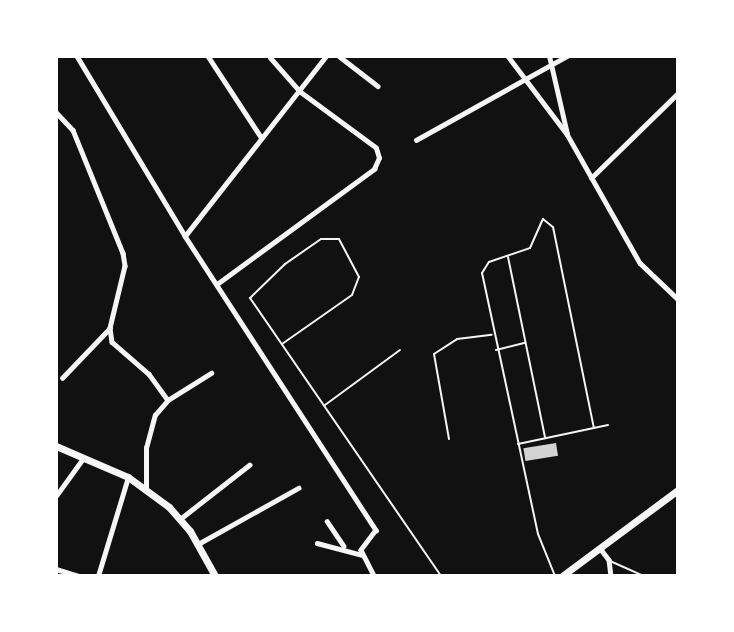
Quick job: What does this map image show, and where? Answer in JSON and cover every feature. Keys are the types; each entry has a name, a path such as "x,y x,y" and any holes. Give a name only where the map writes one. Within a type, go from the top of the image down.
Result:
{"highway":[{"path":"56,446 82,460 128,477 180,519 198,544 213,576"},
{"path":"562,576 678,490"}],"street":[{"path":"77,56 185,236 376,530 361,548 362,556 374,576"},
{"path":"208,56 261,138"},
{"path":"185,236 326,56"},
{"path":"339,56 378,86"},
{"path":"508,56 522,79 567,134 640,263 678,299"},
{"path":"549,56 567,134"},
{"path":"416,140 567,56"},
{"path":"217,284 374,169 380,158 376,148 300,92 270,58"},
{"path":"591,178 678,93"},
{"path":"56,112 73,130 123,253 125,266 110,328 112,342 149,374 168,400"},
{"path":"62,378 110,328"},
{"path":"146,491 146,448 155,415 168,400 211,373"},
{"path":"56,496 82,460"},
{"path":"180,519 249,465"},
{"path":"98,576 128,477"},
{"path":"198,544 298,488"},
{"path":"327,521 344,547"},
{"path":"317,543 344,547 362,556"},
{"path":"600,548 609,560 611,576"},
{"path":"56,569 79,576"}],"lane":[{"path":"555,576 538,534 495,350 482,268 530,248 540,221 550,220 594,428"},
{"path":"282,344 352,295 359,277 340,239 321,239 250,294 282,344 441,576"},
{"path":"508,256 545,438"},
{"path":"449,439 434,354 457,340 492,335"},
{"path":"495,350 525,343"},
{"path":"325,406 400,350"},
{"path":"517,444 608,425"},
{"path":"609,560 643,576"}],"building":[{"path":"556,443 558,456 525,461 523,448"}]}
